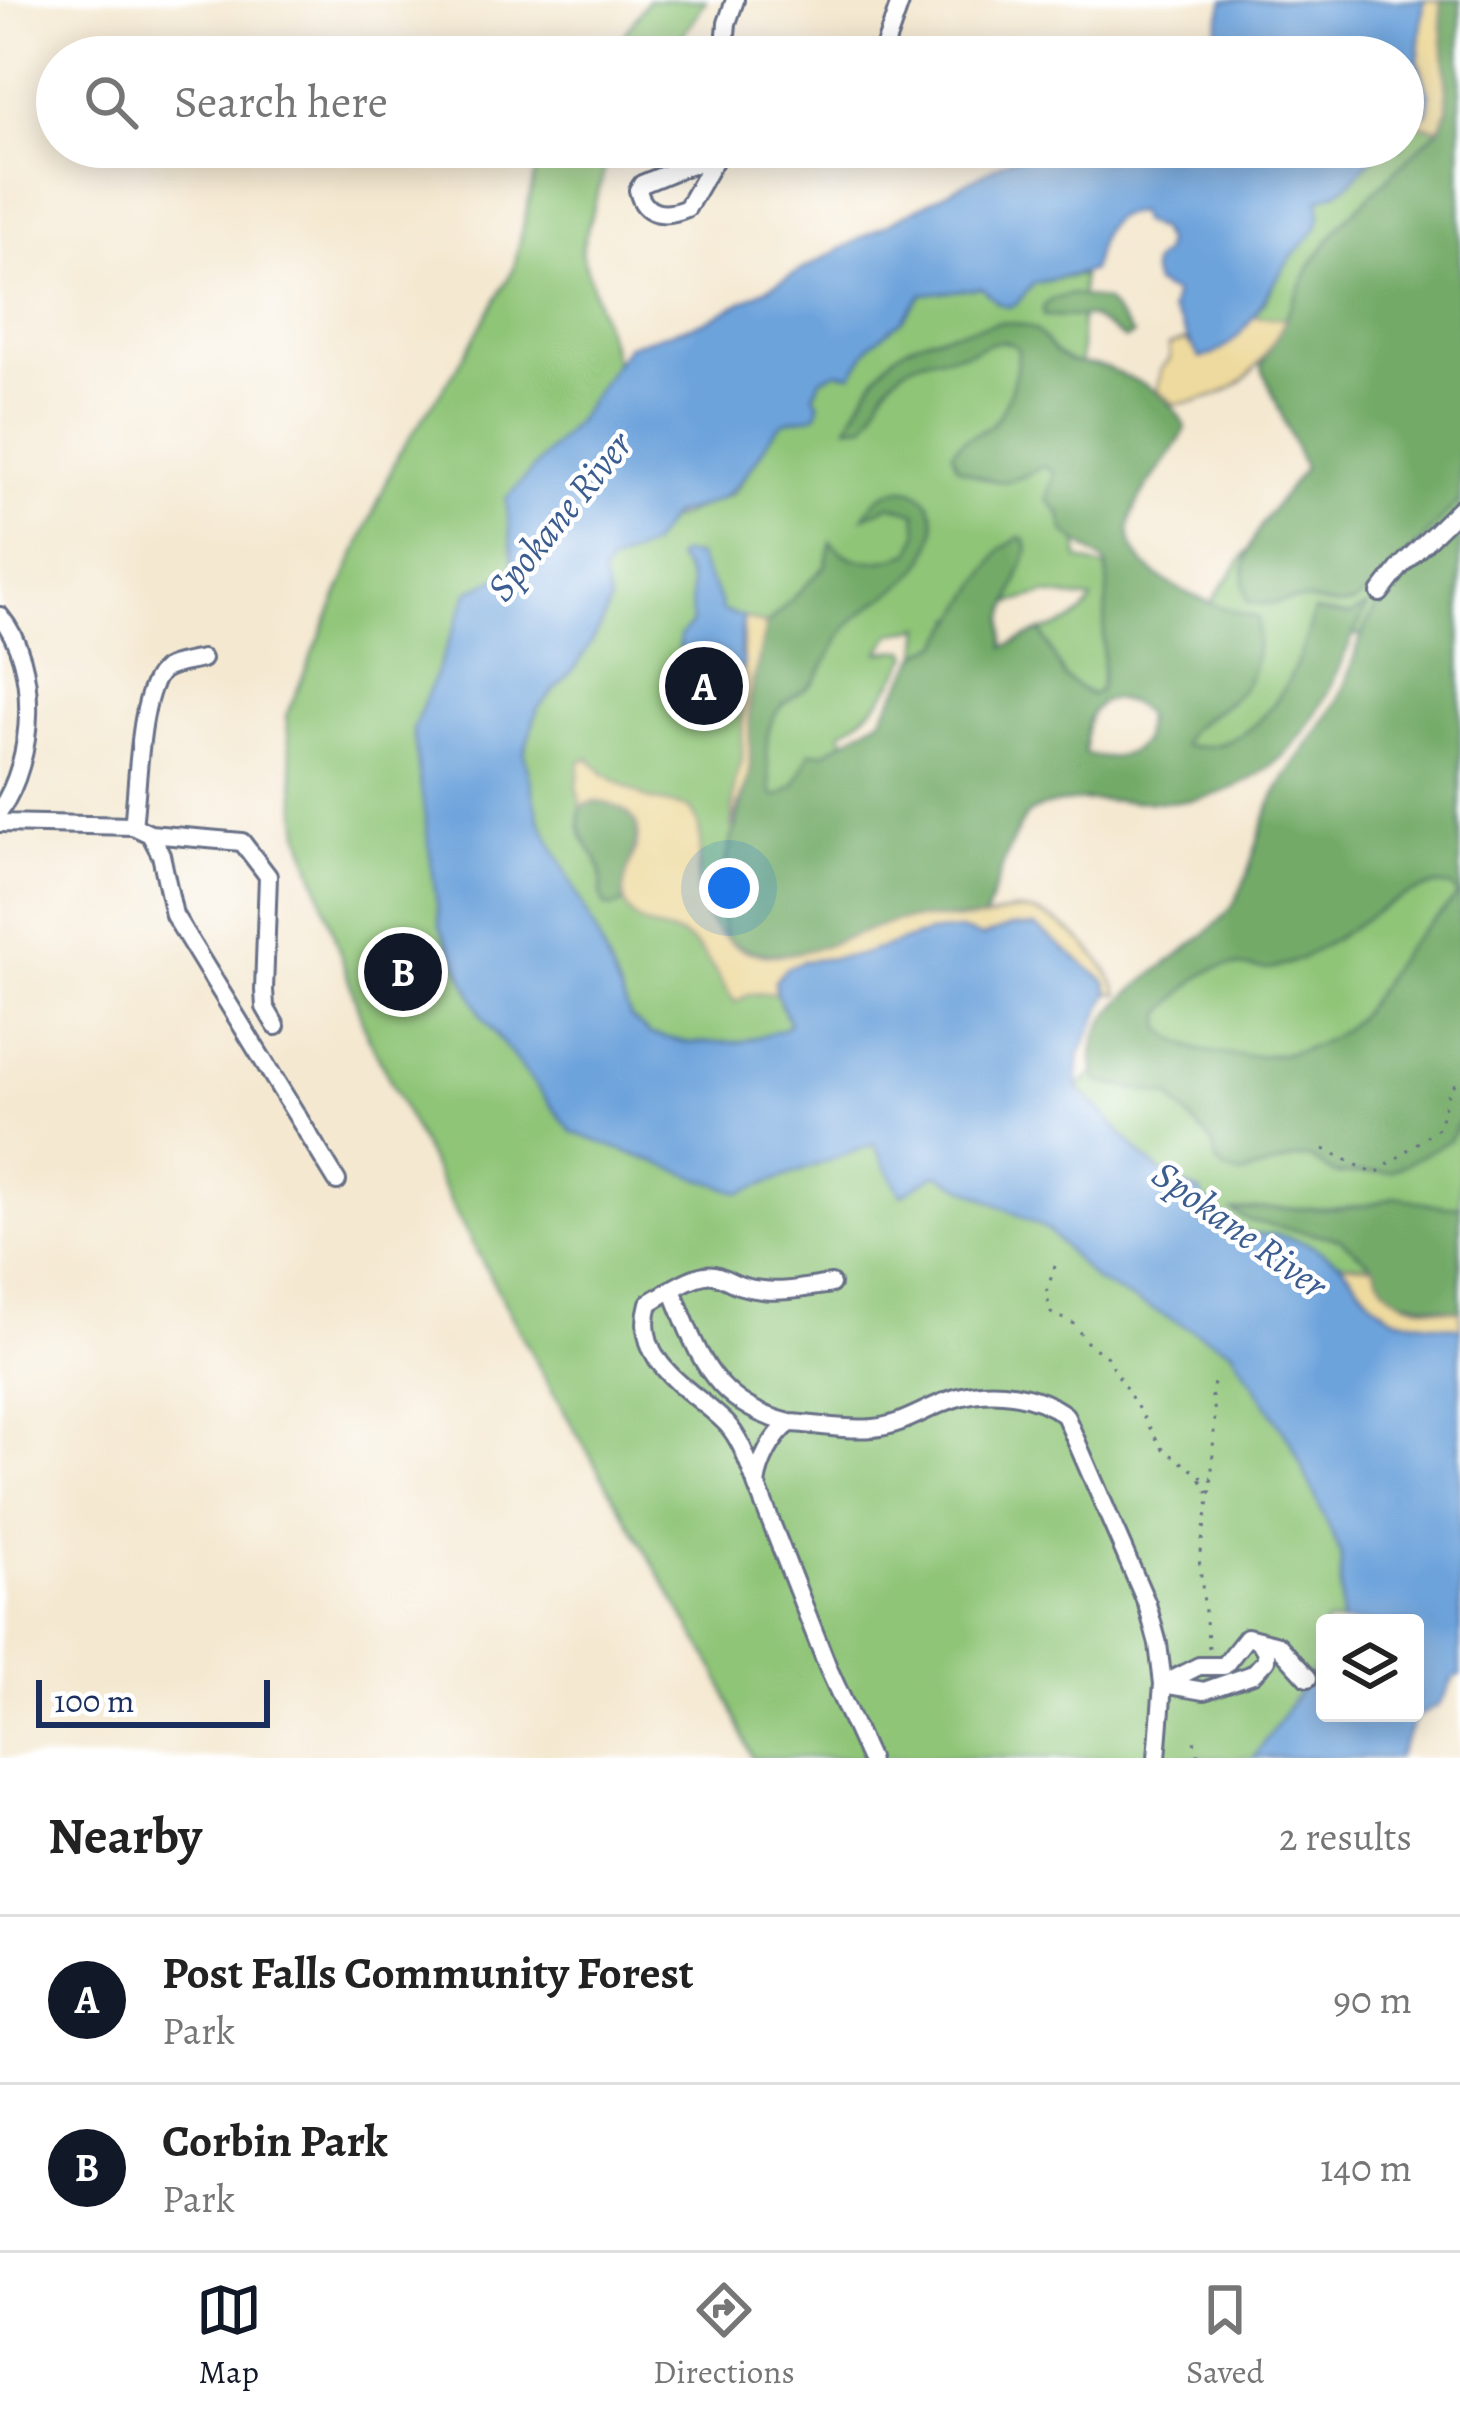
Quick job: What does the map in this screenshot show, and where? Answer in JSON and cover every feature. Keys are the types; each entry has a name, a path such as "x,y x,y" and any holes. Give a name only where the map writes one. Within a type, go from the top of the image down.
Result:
{"street":[{"path":"726,36 735,0"},
{"path":"889,36 902,0"},
{"path":"1380,593 1460,508"},
{"path":"0,616 22,656 28,729 22,765 0,810"},
{"path":"202,659 164,670 154,680 146,710 142,830 161,855 174,915 337,1181"},
{"path":"0,823 142,830 241,842 268,876 263,990 265,1007 276,1026"},
{"path":"830,1284 756,1290 711,1272 649,1303 645,1321 662,1369 729,1426 745,1453 868,1758"},
{"path":"672,1289 708,1371 731,1398 764,1417 875,1428 910,1421 960,1396 987,1393 1025,1396 1050,1403 1066,1415 1147,1604 1163,1684 1156,1758"},
{"path":"756,1484 779,1431 790,1423"},
{"path":"1163,1684 1204,1691 1247,1636 1277,1646 1308,1678"},
{"path":"1218,1672 1262,1668 1266,1652 1260,1642"}],"path":[{"path":"1324,1149 1376,1174 1439,1127 1448,1094 1460,1076"},
{"path":"1055,1266 1046,1293 1051,1313 1076,1324 1084,1340 1107,1357 1162,1448 1204,1478 1212,1476"},
{"path":"1216,1377 1211,1394 1215,1412 1212,1476 1199,1558 1218,1672"},
{"path":"1204,1478 1201,1485 1210,1494"},
{"path":"1194,1741 1198,1758"}],"green space":[{"path":"648,0 706,0 683,36 623,36"},
{"path":"1424,0 1460,0 1460,1328 1393,1317 1341,1263 1306,1243 1249,1234 1209,1207 1200,1192 1147,1161 1077,1089 1413,766 1436,645 1310,629 1293,673 1266,713 1249,729 1207,746 1183,745 1190,730 1230,702 1103,638 1098,692 1090,695 1065,678 1041,631 1071,621 1092,600 1045,594 954,618 940,644 919,654 922,627 892,634 879,652 906,650 909,655 881,699 841,732 928,933 780,1004 790,1022 784,1029 740,1042 689,1043 650,1034 631,1018 539,818 524,753 538,708 578,664 602,574 610,564 650,546 664,523 734,493 777,428 814,395 821,379 837,372 852,374 871,344 902,320 922,293 983,288 998,303 1016,304 1034,283 1082,275 1078,559 1211,602 1307,469 1245,324 1318,226 1318,199 1338,192 1363,168 1424,168 1429,95"},
{"path":"1440,0 1460,0 1460,500 1389,574 1351,604 1248,602 1244,583 1250,547 1304,468 1261,366 1313,261 1341,224 1398,168 1424,168 1424,143 1439,128 1448,109"},
{"path":"536,168 605,168 581,251 616,362 577,420 515,571 413,730 740,1193 874,1144 901,1194 936,1174 1048,1230 1095,1280 1232,1350 1292,1444 1341,1554 1341,1614 1316,1614 1316,1666 1254,1758 752,1758 717,1673 547,1382 366,1032 300,832 286,716 398,455 457,368 514,268"},
{"path":"1073,294 1106,301 1133,335 1125,339 1091,317 1044,316 1043,307 1052,299"},
{"path":"1000,322 1038,332 1070,361 1103,366 1153,390 1171,405 1186,428 1137,504 1130,537 1137,555 1152,571 1195,596 1258,618 1258,627 1255,661 1245,685 1194,727 1183,745 1210,746 1234,739 1254,725 1286,684 1314,611 1349,616 1368,606 1311,722 1283,756 1250,780 1185,801 1076,801 1036,809 1014,839 984,919 909,919 813,949 770,954 748,950 726,939 718,907 719,886 750,773 749,701 766,625 825,566 831,542 858,560 911,553 918,533 916,513 890,505 864,517 888,492 915,491 925,499 935,527 930,548 917,571 851,623 814,681 772,720 767,756 772,794 777,797 795,785 810,752 824,753 881,718 919,654 940,644 1001,549 1020,537 1028,550 1004,620 1004,647 1041,631 1065,678 1090,695 1098,692 1106,563 1064,532 1060,514 1047,499 1054,473 1044,465 1011,481 992,480 957,467 952,452 998,417 1011,388 1018,349 998,342 912,364 889,383 865,425 848,426 878,374 906,347","holes":["1113,699 1134,704 1145,715 1143,741 1116,757 1085,753 1087,727 1097,706"]},
{"path":"1460,513 1460,1119 1450,1140 1391,1172 1336,1174 1309,1158 1241,1175 1226,1171 1216,1162 1213,1144 1169,1096 1098,1082 1093,1054 1100,1029 1138,985 1214,926 1232,906 1275,795 1336,703 1370,618 1400,575","holes":["1438,885 1452,887 1457,895 1453,901 1411,942 1357,1017 1328,1039 1294,1052 1239,1055 1198,1049 1162,1029 1162,1014 1210,971 1226,966 1274,968 1294,962 1393,902"]},
{"path":"591,802 615,804 636,823 624,903 613,908 603,902 599,865 580,830 581,807"},
{"path":"1394,1197 1460,1205 1460,1311 1390,1297 1381,1288 1374,1266 1340,1239 1250,1221 1232,1211 1332,1209"}],"sand":[{"path":"1424,0 1440,0 1448,109 1438,128 1424,126 1429,95 1420,36"},
{"path":"1252,316 1286,319 1243,380 1214,396 1174,404 1157,391 1161,369 1170,359 1169,345 1186,340 1200,357 1225,347"},
{"path":"743,617 766,625 749,701 750,773 731,829 742,760"},
{"path":"589,758 604,774 648,799 690,808 698,824 702,907 711,924 749,952 791,954 898,921 981,919 1017,910 1049,918 1078,938 1103,965 1119,994 1109,993 1105,981 1037,927 1011,926 982,937 960,930 928,933 856,956 803,961 775,981 776,993 750,994 735,1002 690,941 645,925 631,914 624,886 637,828 632,817 612,805 595,802 581,807 580,761"},
{"path":"1341,1263 1374,1266 1397,1298 1460,1311 1460,1328 1393,1317 1375,1304"}],"water":[{"path":"1224,0 1424,0 1420,36 1215,36"},
{"path":"1424,80 1429,95 1424,115"},
{"name":"Spokane River","path":"993,168 1364,168 1350,183 1319,199 1314,232 1240,333 1228,345 1200,358 1171,311 1174,294 1155,284 1152,266 1163,254 1165,242 1159,229 1141,222 1137,212 1108,224 1091,271 1034,283 1016,304 998,303 982,288 922,294 902,320 871,344 852,374 837,372 821,379 814,395 817,414 781,425 731,490 714,502 673,514 650,546 610,564 602,574 610,603 598,631 578,664 538,708 524,753 539,818 631,1018 650,1034 689,1043 741,1042 790,1023 775,981 786,968 803,961 856,956 928,933 960,930 982,937 1011,926 1037,927 1105,981 1109,993 1080,1054 1077,1089 1147,1161 1200,1192 1209,1207 1248,1234 1306,1243 1341,1263 1375,1304 1393,1317 1460,1328 1460,1676 1454,1678 1439,1705 1424,1713 1424,1614 1341,1614 1341,1554 1292,1444 1232,1350 1095,1280 1048,1230 937,1174 901,1195 874,1144 740,1193 572,1132 482,1017 440,926 413,730 469,591 514,571 506,499 577,420 627,346 706,321"},
{"path":"680,554 698,556 722,611 743,617 740,653 744,663 736,683 718,683 699,660 680,654 680,636 692,623 689,581 676,559"},
{"path":"1316,1666 1316,1722 1414,1722 1397,1758 1254,1758"}],"place":[{"name":"Post Falls Community Forest","path":"704,686"},
{"name":"Corbin Park","path":"403,972"}]}
